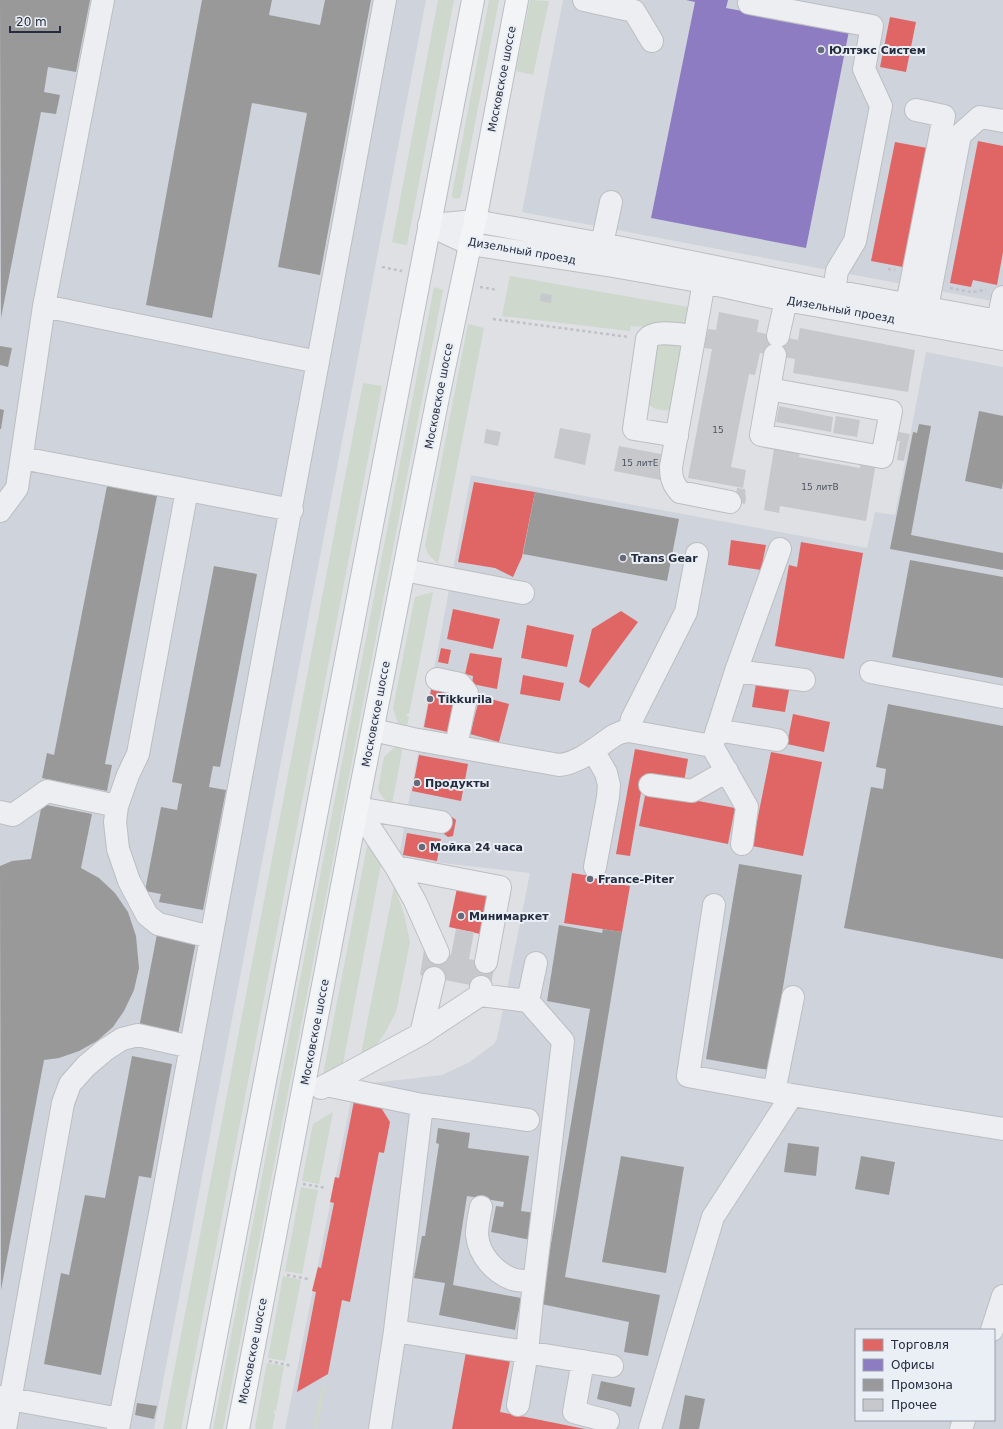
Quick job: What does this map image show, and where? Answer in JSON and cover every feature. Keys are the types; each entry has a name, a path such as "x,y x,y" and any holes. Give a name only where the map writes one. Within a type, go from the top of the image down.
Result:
{"main road":[{"path":"198,1429 473,0"},
{"name":"Московское шоссе","path":"238,1429 357,808 475,221 517,0"}],"street":[{"path":"0,511 17,488 44,306 103,0"},
{"path":"5,1398 119,1424 292,510 385,0"},
{"path":"584,0 634,10 652,41"},
{"path":"749,3 872,26 864,69 881,106 855,241 837,271 834,291"},
{"path":"916,110 944,116 917,306"},
{"path":"917,306 931,284 960,135 980,117 1003,121"},
{"path":"602,244 611,202"},
{"name":"Дизельный проезд","path":"429,225 475,221 602,244 834,291 917,306 1001,327"},
{"name":"Дизельный проезд","path":"429,225 470,244 613,266 704,282 786,300 1001,327"},
{"path":"704,282 671,467 671,478 680,492 730,502"},
{"path":"996,293 1001,327"},
{"path":"769,389 891,411 882,457 761,435 769,389 777,345 786,300"},
{"path":"44,306 318,362"},
{"path":"677,436 628,428 647,339 650,336 658,334 694,336"},
{"path":"22,458 292,510"},
{"path":"187,490 138,754 128,775 117,806 115,822 118,849 129,881 147,915 158,924 211,937"},
{"path":"742,844 747,807 727,771 714,738 736,671 780,549"},
{"path":"629,731 632,719 686,612 697,554"},
{"path":"404,570 523,594"},
{"path":"736,671 804,680"},
{"path":"871,672 1003,697"},
{"path":"437,679 460,684 468,693 456,746"},
{"path":"373,730 559,765 576,761 615,735 629,731 714,738 777,740"},
{"path":"593,750 606,773 609,785 595,867"},
{"path":"650,785 692,791 727,771"},
{"path":"0,812 13,815 47,791 117,806"},
{"path":"357,808 441,822"},
{"path":"357,808 396,867 415,901 438,953"},
{"path":"396,867 500,887 486,962"},
{"path":"714,905 688,1076 1003,1129"},
{"path":"528,1001 536,963"},
{"path":"421,1034 434,978"},
{"path":"302,1098 421,1034 480,991 528,1001 563,1041 527,1352 518,1405"},
{"path":"650,1429 713,1217 783,1093 793,997"},
{"path":"5,1429 5,1398 63,1103 70,1084 86,1066 105,1050 122,1039 138,1035 191,1047"},
{"path":"326,1085 422,1105 528,1120"},
{"path":"380,1429 395,1331 422,1105"},
{"path":"481,1208 477,1235 480,1249 488,1263 501,1273 514,1279 534,1282"},
{"path":"992,1329 1003,1296"},
{"path":"395,1331 612,1366"},
{"path":"583,1361 574,1412 608,1421"}],"path":[{"path":"382,267 405,272"},
{"path":"931,284 971,292 996,293"},
{"path":"476,286 497,290"},
{"path":"493,319 647,339"},
{"path":"286,1181 326,1188"}],"shaded area":[{"path":"0,0 426,0 154,1429 0,1429"},
{"path":"438,0 454,0 407,245 392,242"},
{"path":"489,0 499,0 461,195 460,198 456,199 452,197 452,194"},
{"path":"530,0 549,1 533,75 516,71"},
{"path":"563,0 1003,0 1003,303 522,212"},
{"path":"510,276 688,307 686,329 631,326 630,331 502,316"},
{"path":"434,287 443,290 223,1429 213,1429"},
{"path":"468,324 484,328 438,564 428,554 425,546"},
{"path":"657,340 687,341 672,410 659,410 648,404"},
{"path":"926,352 1003,367 1003,1429 285,1429 354,1085 442,1075 470,1062 494,1044 497,1039 530,873 399,858 471,475 867,548 875,512 895,515"},
{"path":"363,383 382,386 181,1429 163,1429"},
{"path":"433,592 409,714 406,716 409,717 406,730 398,724 393,708 415,597"},
{"path":"395,747 401,747 402,752 392,804 383,798 378,790 384,757"},
{"path":"368,841 382,859 342,1069 323,1075"},
{"path":"394,886 404,914 410,942 396,1012 385,1033 375,1047 360,1059"},
{"path":"333,1112 319,1184 302,1181 313,1124"},
{"path":"301,1187 318,1190 302,1274 285,1271"},
{"path":"283,1276 301,1280 285,1361 268,1358"},
{"path":"267,1363 284,1366 276,1411 274,1410 275,1414 272,1429 256,1429 255,1427"},
{"path":"326,1386 317,1429 313,1428 321,1388"}],"building: Торговля":[{"path":"890,17 916,22 906,72 880,67"},
{"path":"978,141 1003,146 1003,252 997,285 973,280 971,287 950,283"},
{"path":"895,142 927,148 903,267 871,261"},
{"path":"474,482 535,492 522,557 513,577 495,568 458,562"},
{"path":"731,540 766,545 761,570 728,565"},
{"path":"801,542 863,553 844,659 775,646 789,565 797,567"},
{"path":"453,609 500,619 493,649 447,639"},
{"path":"621,611 638,622 589,688 579,682 592,629"},
{"path":"527,625 574,635 567,667 521,658"},
{"path":"441,648 451,650 448,664 438,662"},
{"path":"470,653 502,658 497,689 472,684 473,676 465,674"},
{"path":"523,675 564,683 560,701 520,694"},
{"path":"756,684 789,690 785,712 752,707"},
{"path":"432,685 456,690 448,732 424,727"},
{"path":"480,696 509,704 499,742 470,734"},
{"path":"793,714 830,722 824,752 787,744"},
{"path":"635,749 688,759 684,782 644,775 630,856 616,854"},
{"path":"771,752 822,762 803,856 752,846"},
{"path":"419,755 468,764 461,801 412,791"},
{"path":"646,791 735,808 728,844 639,826"},
{"path":"452,817 456,820 453,836 448,837 444,834 449,818"},
{"name":"Мойка 24 часа","path":"407,833 441,839 437,861 403,855"},
{"path":"572,873 610,879 612,883 630,886 622,932 564,923"},
{"path":"457,888 488,894 480,934 449,927"},
{"path":"354,1101 380,1106 390,1122 384,1153 379,1152 350,1302 342,1300 328,1374 297,1392 316,1292 312,1291 318,1267 321,1268 334,1203 330,1202 335,1177 339,1178"},
{"path":"466,1352 510,1361 500,1412 585,1429 452,1429"}],"building: Офисы":[{"path":"686,0 728,0 726,8 849,31 806,248 651,218 695,2"}],"building: Промзона":[{"path":"0,0 90,0 76,72 48,67 44,92 60,95 56,114 41,112 1,318"},
{"path":"202,0 272,0 269,15 320,25 325,0 371,0 320,275 278,267 307,113 252,103 212,318 146,305"},
{"path":"0,346 12,348 8,367 0,365"},
{"path":"0,409 4,410 1,429 0,429"},
{"path":"979,411 1003,416 1002,489 965,481"},
{"path":"919,424 931,426 911,535 1003,553 1003,570 890,549 913,432 917,433"},
{"path":"107,486 157,496 105,764 112,765 107,791 42,778 47,753 54,755"},
{"path":"535,492 679,519 667,581 523,554"},
{"path":"910,560 1003,577 1003,678 892,657"},
{"path":"214,566 257,574 220,767 213,766 209,787 226,790 203,910 159,902 161,894 145,891 161,807 177,810 182,784 172,782"},
{"path":"888,704 1003,726 1003,959 844,928 871,787 883,789 886,769 876,767"},
{"path":"42,804 92,814 81,868 99,878 115,893 128,912 136,936 139,968 134,990 124,1011 113,1027 97,1041 79,1051 59,1058 44,1060 1,1290 0,866 12,861 31,859"},
{"path":"739,864 802,875 769,1070 706,1059"},
{"path":"559,925 602,933 603,929 622,932 565,1277 660,1295 648,1356 624,1352 629,1322 541,1304 590,1009 547,1001"},
{"path":"157,934 196,941 178,1035 139,1028"},
{"path":"132,1056 172,1064 151,1178 139,1176 101,1375 44,1364 61,1273 69,1275 85,1195 105,1198"},
{"path":"438,1128 470,1133 468,1148 529,1156 521,1211 536,1213 531,1240 491,1232 496,1206 503,1207 504,1202 467,1196 453,1285 521,1298 515,1330 439,1315 445,1283 414,1278 422,1236 425,1236 439,1144 436,1143"},
{"path":"788,1143 819,1147 816,1176 784,1172"},
{"path":"621,1156 684,1167 666,1273 602,1262"},
{"path":"861,1156 895,1162 889,1195 855,1189"},
{"path":"601,1381 635,1388 631,1407 597,1399"},
{"path":"685,1395 705,1399 699,1429 679,1429"},
{"path":"137,1403 157,1406 154,1419 135,1415"}],"building: Прочее":[{"path":"541,293 552,295 551,303 540,301"},
{"path":"719,312 759,320 757,332 798,340 800,328 915,350 908,392 793,373 795,359 760,353 755,375 749,374 731,467 746,470 743,488 688,478 712,349 704,348 708,329 716,330"},
{"path":"779,406 833,417 831,432 776,422"},
{"path":"836,416 860,420 857,437 833,433"},
{"path":"560,428 591,434 585,465 554,458"},
{"path":"486,429 501,432 498,446 484,443"},
{"path":"899,432 910,434 904,461 897,460 900,441 897,441"},
{"path":"619,446 666,455 661,480 614,471"},
{"path":"774,449 800,453 799,457 860,468 861,461 876,463 866,521 780,506 779,513 764,510"},
{"path":"737,488 745,489 745,504 735,502"},
{"path":"456,929 474,932 469,959 495,964 490,989 420,975 424,950 451,955"}],"place":[{"name":"Юлтэкс Систем","path":"821,50"},
{"name":"Trans Gear","path":"623,558"},
{"name":"Tikkurila","path":"430,699"},
{"name":"Продукты","path":"417,783"},
{"name":"Мойка 24 часа","path":"422,847"},
{"name":"France-Piter","path":"590,879"},
{"name":"Минимаркет","path":"461,916"}]}
